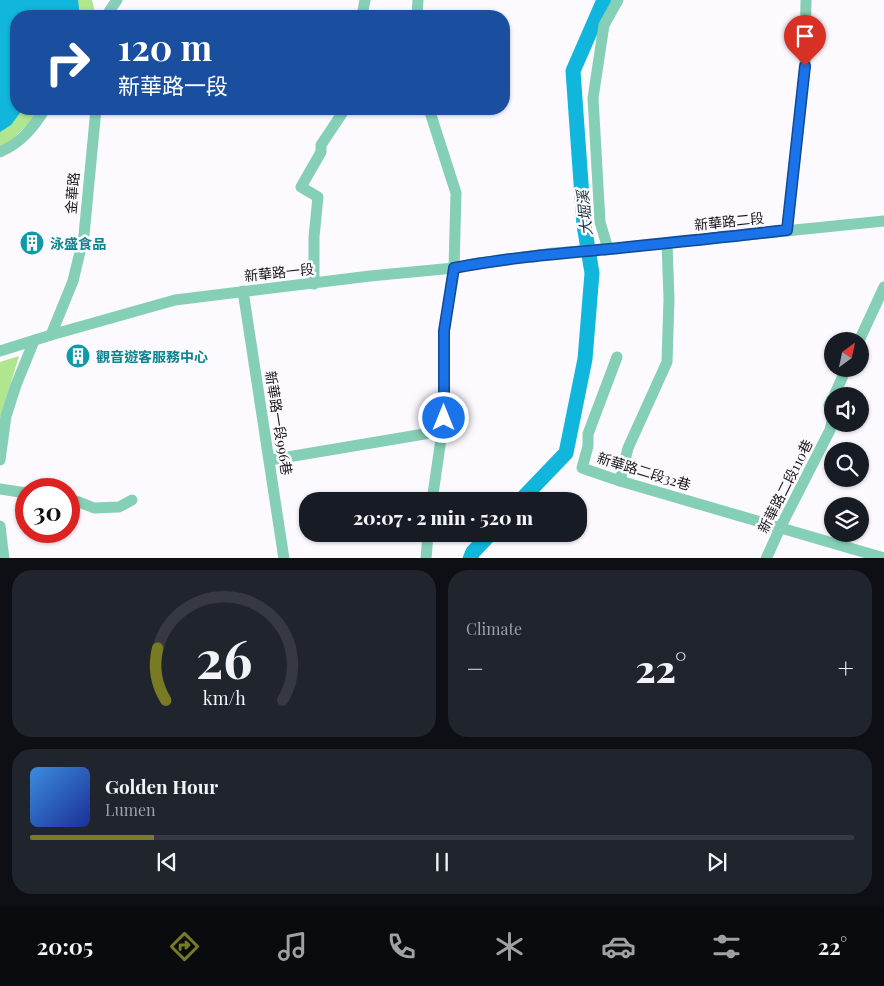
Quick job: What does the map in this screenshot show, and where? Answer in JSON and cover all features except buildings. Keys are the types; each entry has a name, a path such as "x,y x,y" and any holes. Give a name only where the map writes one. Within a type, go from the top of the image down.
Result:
{"street":[{"path":"608,249 600,222 593,98 604,25 618,0"},
{"path":"787,230 805,66 806,0"},
{"path":"0,152 11,148 21,140 41,115"},
{"name":"金華路","path":"50,335 73,281 84,235 95,115"},
{"path":"314,284 314,237 318,197 301,187 321,152 321,145 341,115"},
{"path":"431,115 456,193 454,268 444,331 444,418 433,492"},
{"name":"新華路二段","path":"567,253 884,221"},
{"path":"620,481 628,448 667,362 669,299 667,243"},
{"name":"新華路一段","path":"0,351 175,300 567,253"},
{"path":"863,332 884,287"},
{"name":"新華路一段996巷","path":"243,291 284,558"},
{"path":"0,460 6,416 34,341"},
{"name":"新華路二段32巷","path":"617,357 588,434 588,446 582,468 620,481 884,558"},
{"path":"270,460 442,431"},
{"name":"新華路二段110巷","path":"766,558 829,432"},
{"path":"0,489 15,491"},
{"path":"80,502 94,508 118,507 132,500"},
{"path":"0,526 4,558"},
{"path":"426,558 427,542"}],"green space":[{"path":"0,0 92,0 94,10 10,10 10,115 38,115 0,151"},
{"path":"19,356 0,419 0,362"}],"water":[{"path":"0,0 78,0 79,10 10,10 10,115 18,115 11,125 0,132"}],"waterway":[{"name":"大堀溪","path":"529,492 566,453 585,359 592,273 584,225 573,71 604,0"},
{"name":"大堀溪","path":"470,558 473,552 482,542"}],"place":[{"name":"泳盛食品","path":"32,243"},
{"name":"觀音遊客服務中心","path":"78,356"}],"route":[{"path":"444,418 444,331 454,268 554,254 787,230 805,66"}]}
